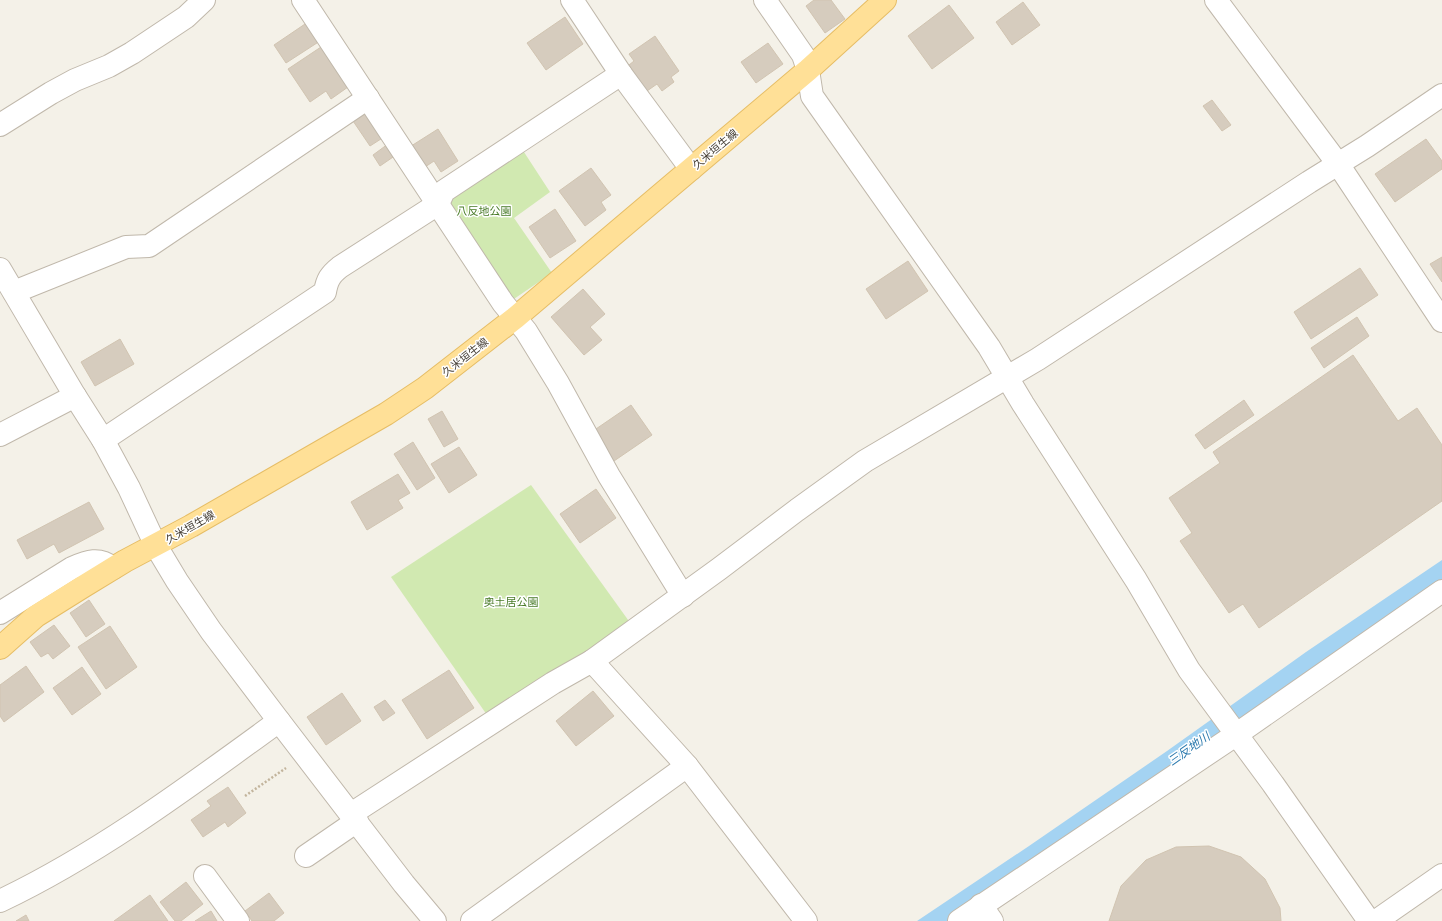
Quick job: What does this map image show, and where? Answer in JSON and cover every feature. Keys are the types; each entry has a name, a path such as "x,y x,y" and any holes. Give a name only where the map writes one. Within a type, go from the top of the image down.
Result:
{"main road":[{"name":"久米垣生線","path":"0,648 36,616 113,568 156,546 386,414 425,388 515,318 808,70 885,0"}],"street":[{"path":"0,125 75,80 109,66 132,54 186,17 204,0"},
{"path":"303,0 503,303 526,331 554,376 609,476 683,596"},
{"path":"572,0 621,74 691,169"},
{"path":"765,0 803,55 808,70 812,96 989,347 1136,580 1189,670 1236,732 1369,921"},
{"path":"1216,0 1338,164 1442,321"},
{"path":"103,440 325,292 327,281 331,274 438,204 444,191 621,74"},
{"path":"306,856 354,818 553,683 592,661 683,596 865,461 1008,378 1442,95"},
{"path":"14,292 126,247 149,246 368,98"},
{"path":"0,269 75,396 103,440 129,488 156,546 212,632 404,884 435,921"},
{"path":"0,435 75,396"},
{"path":"0,613 84,562 98,561 106,563 113,568"},
{"path":"959,921 987,913 1236,732 1442,591"},
{"path":"592,661 687,766 806,921"},
{"path":"0,902 53,874 132,825 222,763 279,721"},
{"path":"472,921 687,766"},
{"path":"1376,921 1442,874"},
{"path":"205,876 238,921"}],"path":[{"path":"245,796 305,755"}],"green space":[{"name":"八反地公園","path":"522,149 550,192 514,218 552,273 508,303 458,228 448,197"},
{"name":"奥土居公園","path":"531,485 631,624 487,715 391,577"}],"water":[{"name":"三反地川","path":"1442,560 1442,582 1187,762 947,921 917,921 1029,846 1167,751 1306,652"}],"building":[{"path":"814,0 831,0 845,19 825,33 806,6"},
{"path":"1023,2 1040,25 1012,45 996,22"},
{"path":"949,5 974,38 932,69 908,36"},
{"path":"565,17 583,44 546,70 527,43"},
{"path":"308,22 320,41 286,63 274,45"},
{"path":"655,36 679,71 671,77 674,82 662,91 657,84 647,91 629,65 634,61 629,54"},
{"path":"768,43 783,64 756,83 741,62"},
{"path":"321,47 348,87 331,99 326,91 310,102 288,69"},
{"path":"1212,100 1231,125 1222,131 1203,106"},
{"path":"364,109 384,137 370,146 351,118"},
{"path":"438,129 458,161 441,172 434,161 422,169 408,148"},
{"path":"1426,139 1442,161 1442,169 1395,202 1375,174"},
{"path":"388,144 396,155 380,166 373,155"},
{"path":"591,168 611,195 601,202 606,210 585,226 559,191"},
{"path":"555,209 576,241 550,258 529,227"},
{"path":"1442,257 1442,282 1430,264"},
{"path":"908,261 928,291 886,319 866,289"},
{"path":"1360,268 1378,295 1311,339 1294,312"},
{"path":"583,289 605,314 590,327 602,340 584,355 551,317"},
{"path":"1357,317 1369,336 1324,368 1311,348"},
{"path":"120,339 134,364 95,386 81,362"},
{"path":"1353,355 1398,421 1417,408 1442,445 1442,501 1259,628 1243,604 1229,613 1180,541 1192,533 1169,498 1220,463 1213,452"},
{"path":"1244,400 1254,415 1205,449 1195,435"},
{"path":"631,405 652,435 614,461 593,431"},
{"path":"442,411 458,439 444,447 428,419"},
{"path":"413,442 435,478 417,490 394,454"},
{"path":"459,447 477,475 449,493 431,464"},
{"path":"398,474 410,493 398,500 403,508 367,530 351,502"},
{"path":"596,489 616,518 580,543 560,514"},
{"path":"89,502 104,529 59,553 54,544 27,559 17,540"},
{"path":"89,600 105,624 86,637 70,613"},
{"path":"54,625 70,646 53,659 48,653 41,657 30,642"},
{"path":"110,626 137,667 106,689 78,647"},
{"path":"26,666 44,692 4,722 0,716 0,685"},
{"path":"82,667 101,694 72,715 53,688"},
{"path":"449,670 474,708 427,739 402,700"},
{"path":"593,691 614,716 576,746 556,721"},
{"path":"342,693 361,721 326,745 307,717"},
{"path":"385,700 395,713 383,721 374,707"},
{"path":"228,787 246,813 228,827 225,822 203,837 191,820 211,806 207,801"},
{"path":"1209,846 1241,857 1265,879 1280,908 1281,921 1109,921 1121,886 1146,860 1176,847"},
{"path":"186,882 203,904 181,921 175,921 160,902"},
{"path":"269,893 284,913 274,921 252,921 245,911"},
{"path":"150,895 168,921 114,921"},
{"path":"211,911 217,921 195,921"},
{"path":"26,915 29,921 16,921"}]}
